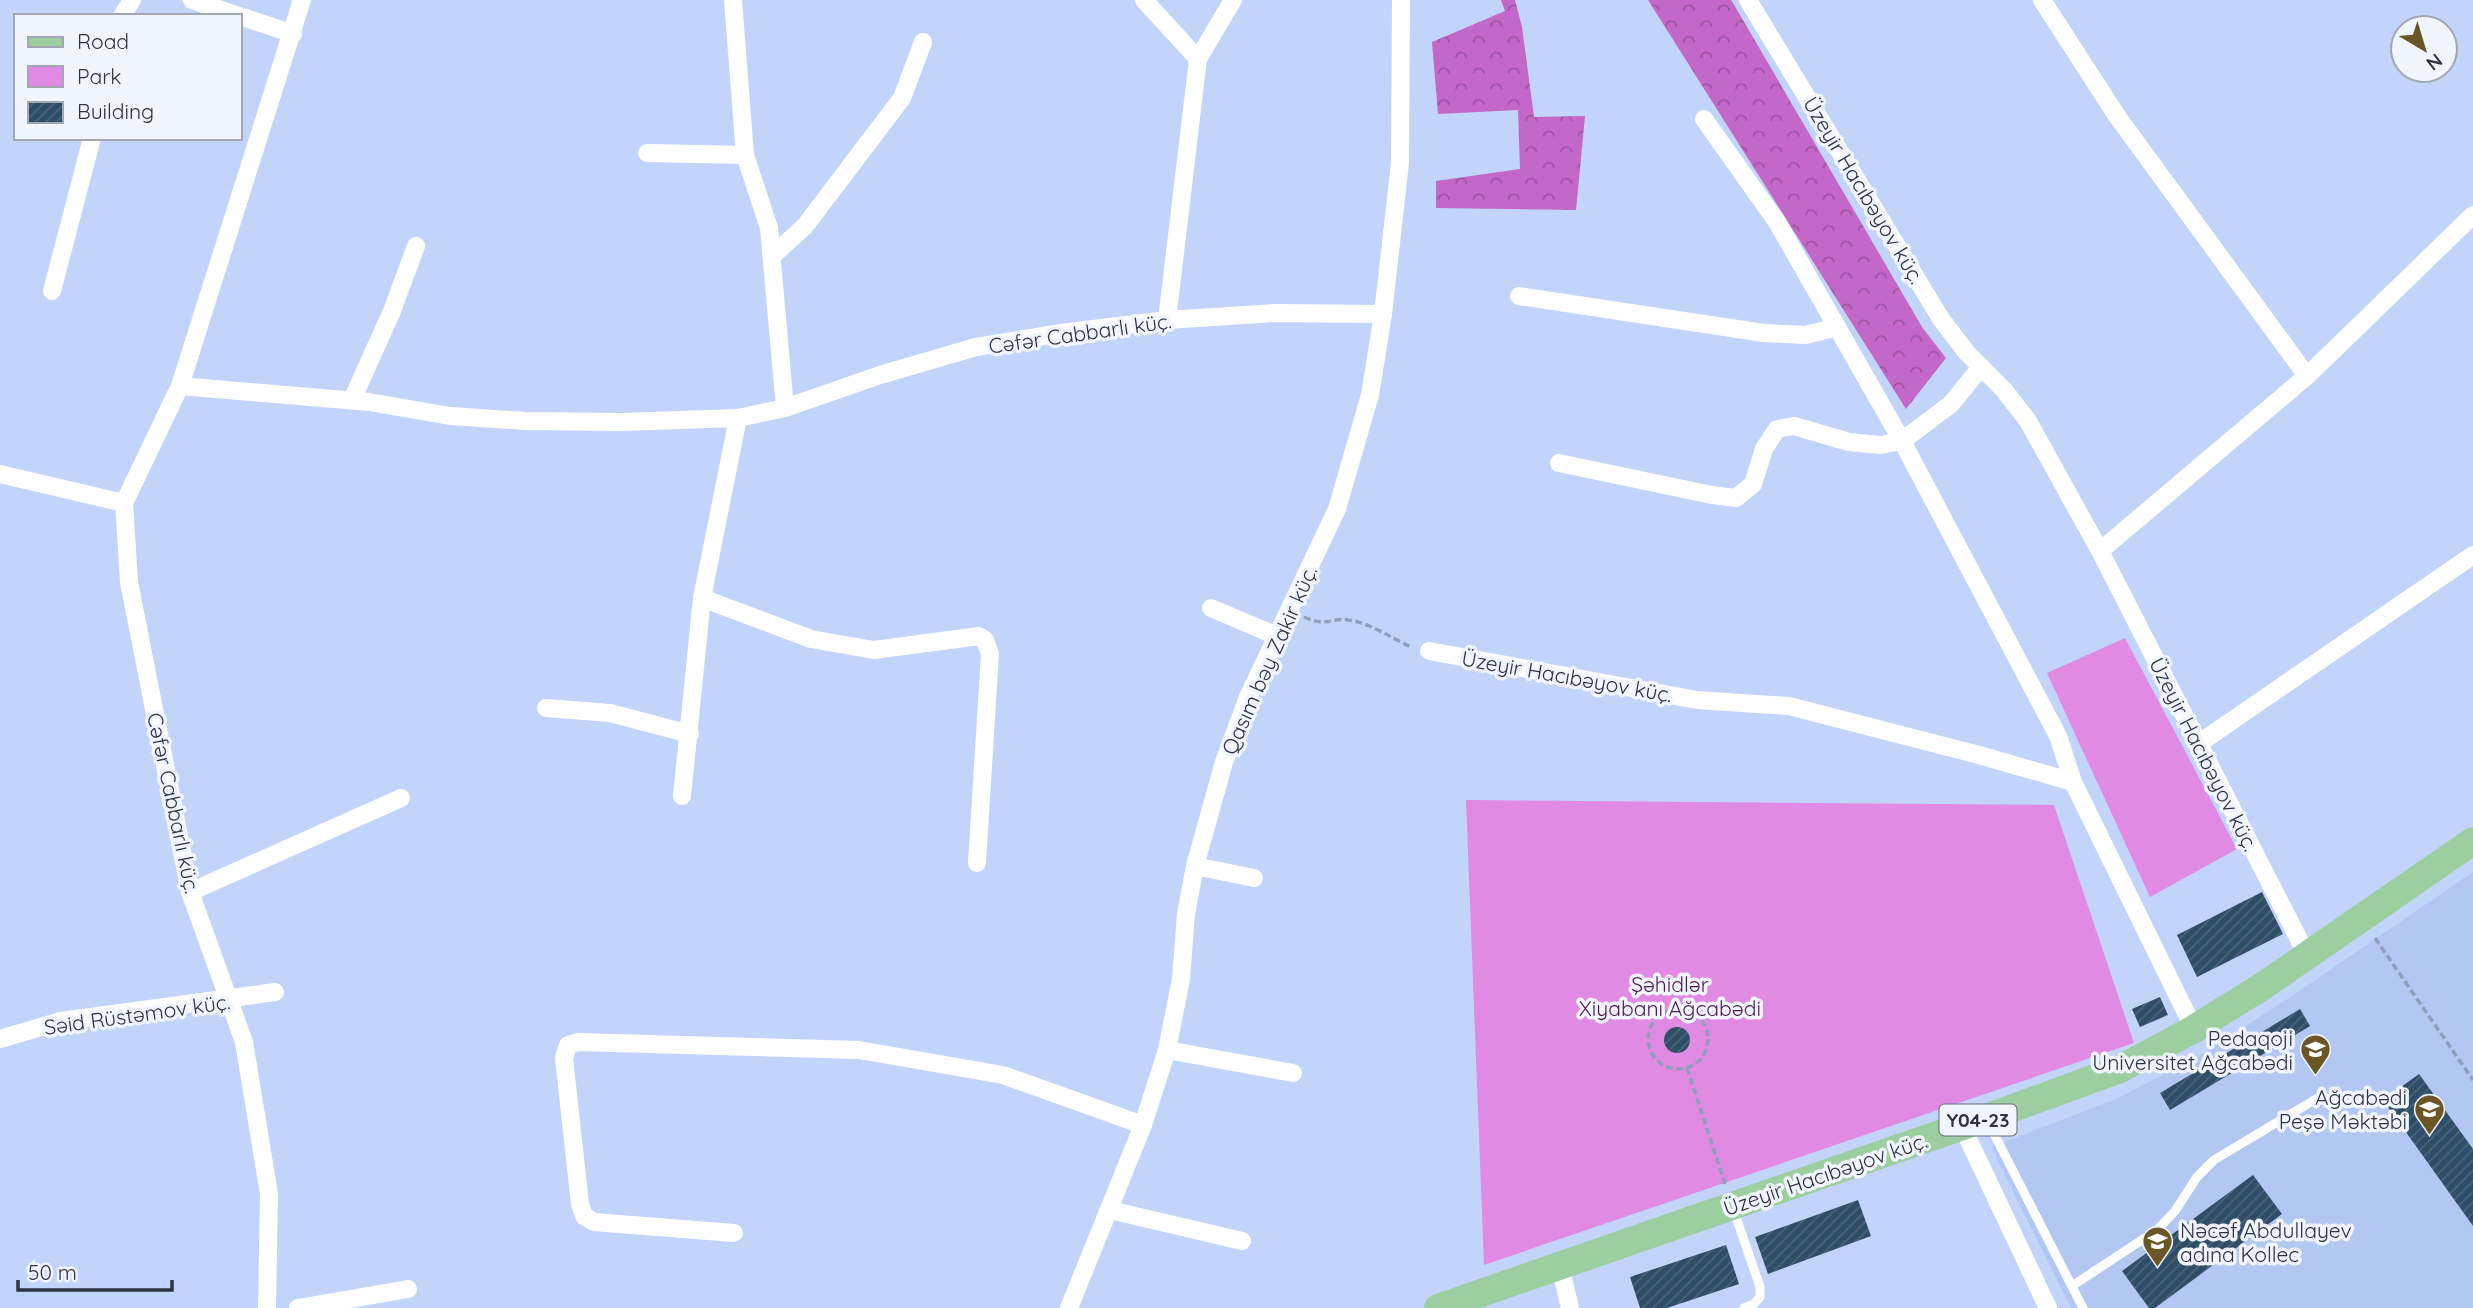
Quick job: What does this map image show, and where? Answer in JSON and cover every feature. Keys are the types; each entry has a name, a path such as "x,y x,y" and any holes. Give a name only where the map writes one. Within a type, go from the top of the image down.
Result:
{"main road":[{"name":"Üzeyir Hacıbəyov küç.","path":"1438,1308 2120,1069 2194,1029 2308,957 2473,841"}],"street":[{"path":"192,0 233,14"},
{"name":"Cəfər Cabbarlı küç.","path":"268,1308 269,1194 244,1042 190,892 129,582 124,503 180,386 302,0"},
{"path":"733,0 745,155 769,228 785,408"},
{"path":"1144,0 1198,59"},
{"path":"1167,320 1198,59 1233,0"},
{"name":"Qasım bəy Zakir küç.","path":"1069,1308 1143,1125 1167,1050 1181,979 1186,914 1195,866 1224,762 1248,697 1337,509 1370,395 1383,314 1400,163 1401,0"},
{"name":"Üzeyir Hacıbəyov küç.","path":"1748,0 1941,319 1967,354 2004,390 2028,421 2100,551 2308,957"},
{"path":"2042,0 2117,116 2306,376"},
{"path":"242,17 293,34"},
{"path":"772,256 805,226 902,98 923,42"},
{"path":"1704,119 1777,222 1902,441 2058,736 2073,782 2194,1029"},
{"path":"52,291 91,140"},
{"path":"648,153 745,155"},
{"path":"2100,551 2306,376 2473,215"},
{"path":"352,400 392,311 416,246"},
{"path":"1520,296 1763,333 1806,335 1837,327"},
{"name":"Cəfər Cabbarlı küç.","path":"180,386 352,400 450,416 526,421 621,422 738,418 785,408 880,375 975,347 1061,333 1167,320 1275,313 1383,314"},
{"path":"1559,463 1736,498 1753,484 1764,449 1777,429 1794,426 1849,442 1880,445 1902,441 1951,404 1981,367"},
{"path":"682,796 702,598 738,418"},
{"path":"0,474 124,503"},
{"path":"2198,744 2473,555"},
{"path":"702,598 811,639 874,650 979,636 985,640 990,654 976,863"},
{"path":"1211,608 1277,636"},
{"name":"Üzeyir Hacıbəyov küç.","path":"1429,651 1697,700 1789,706 2073,782"},
{"path":"546,708 610,713 690,734"},
{"path":"190,892 401,798"},
{"path":"1195,866 1254,878"},
{"name":"Səid Rüstəmov küç.","path":"0,1039 61,1021 275,992"},
{"path":"734,1233 594,1222 584,1216 580,1204 564,1059 568,1045 578,1042 859,1050 1003,1074 1143,1125"},
{"path":"1167,1050 1293,1073"},
{"path":"1974,1122 2048,1308"},
{"path":"1110,1210 1242,1241"},
{"path":"1560,1266 1570,1308"},
{"path":"298,1308 408,1289"}],"lane":[{"path":"2072,1286 2157,1230 2175,1211 2197,1177 2214,1160 2321,1096"},
{"path":"1974,1122 2083,1308"},
{"path":"1732,1206 1760,1287 1760,1297 1754,1304 1744,1308"}],"path":[{"path":"1289,611 1317,623 1345,619 1358,622 1410,646 1429,651"},
{"path":"2362,919 2473,1080"},
{"path":"1665,1012 1691,1012 1699,1017 1707,1033 1708,1042 1701,1058 1686,1068 1669,1068 1661,1064 1650,1050 1648,1042 1652,1024 1665,1012"},
{"path":"1686,1068 1732,1206"}],"shaded area":[{"name":"Pedaqoji Universitet Ağcabədi","path":"2473,872 2473,1308 2071,1308 1991,1147 2114,1100 2202,1054"}],"green space":[{"path":"1501,0 1515,0 1522,27 1534,117 1585,116 1576,210 1436,208 1436,181 1520,169 1518,110 1438,114 1432,42 1505,11"},
{"path":"1648,0 1731,0 1733,3 1922,327 1946,358 1906,409"},
{"path":"2125,638 2237,849 2150,897 2047,673"},
{"name":"Şəhidlər Xiyabanı Ağcabədi","path":"1466,800 2054,805 2134,1043 1484,1265"}],"building":[{"path":"2262,892 2283,934 2197,977 2177,935"},
{"path":"2160,997 2168,1015 2140,1027 2132,1009"},
{"path":"2300,1009 2310,1026 2170,1110 2160,1093"},
{"path":"1677,1027 1686,1031 1690,1040 1686,1049 1677,1053 1668,1049 1664,1040 1668,1031"},
{"path":"2419,1074 2473,1149 2473,1226 2383,1100"},
{"path":"2253,1175 2282,1214 2155,1308 2149,1308 2122,1271"},
{"path":"1858,1200 1871,1236 1768,1274 1755,1237"},
{"path":"1726,1245 1739,1284 1667,1308 1640,1308 1630,1277"}],"place":[{"name":"Pedaqoji Universitet Ağcabədi","path":"2316,1077"},
{"name":"Ağcabədi Peşə Məktəbi","path":"2430,1136"},
{"name":"Nəcəf Abdullayev adına Kollec","path":"2157,1269"}]}
